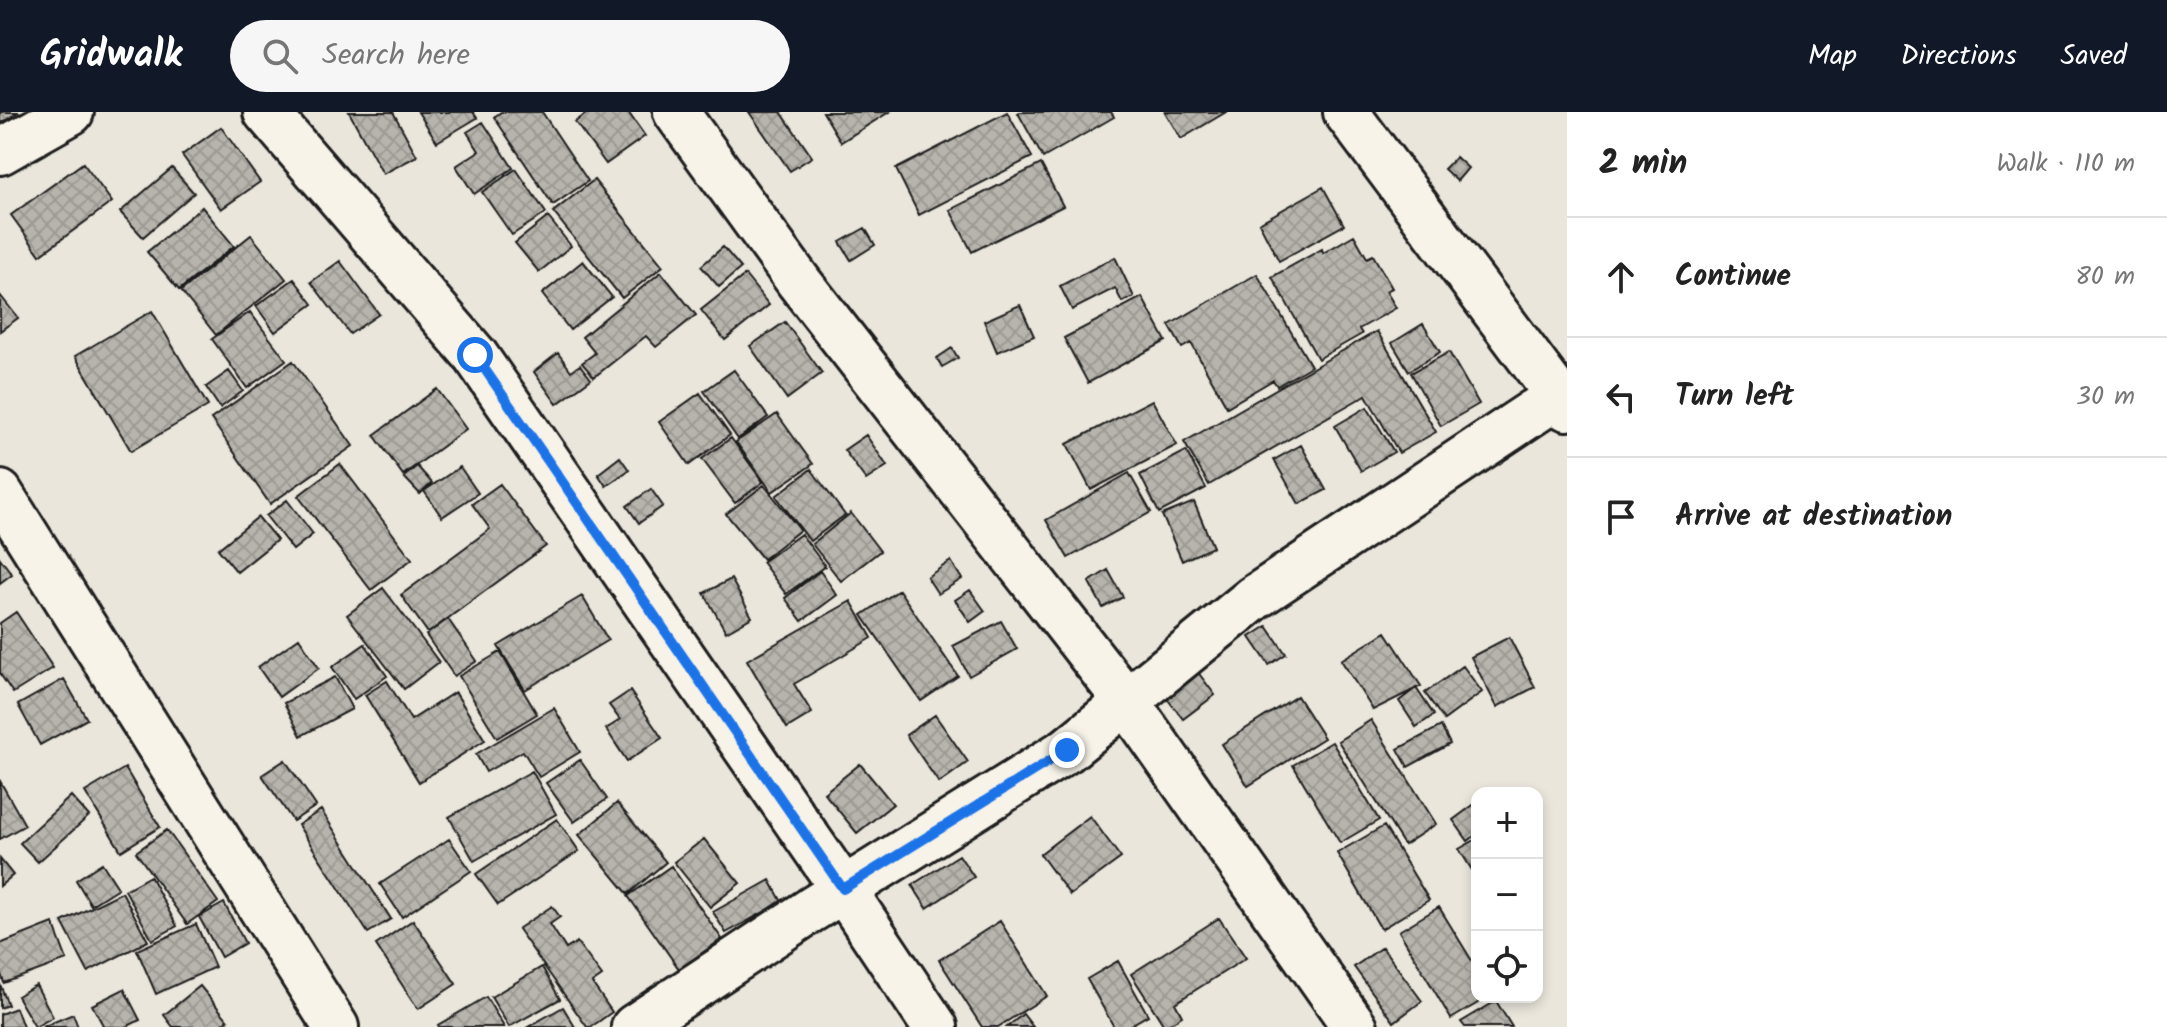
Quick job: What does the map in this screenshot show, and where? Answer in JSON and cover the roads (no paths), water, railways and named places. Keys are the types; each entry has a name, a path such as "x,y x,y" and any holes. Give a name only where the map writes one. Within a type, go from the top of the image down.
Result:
{"street":[{"path":"0,152 71,112"},
{"path":"266,112 475,355 935,1027"},
{"path":"676,112 799,282 1127,702 1355,1027"},
{"path":"634,1027 843,889 1067,750 1254,598 1562,402 1346,112"},
{"path":"0,493 336,1027"}]}
